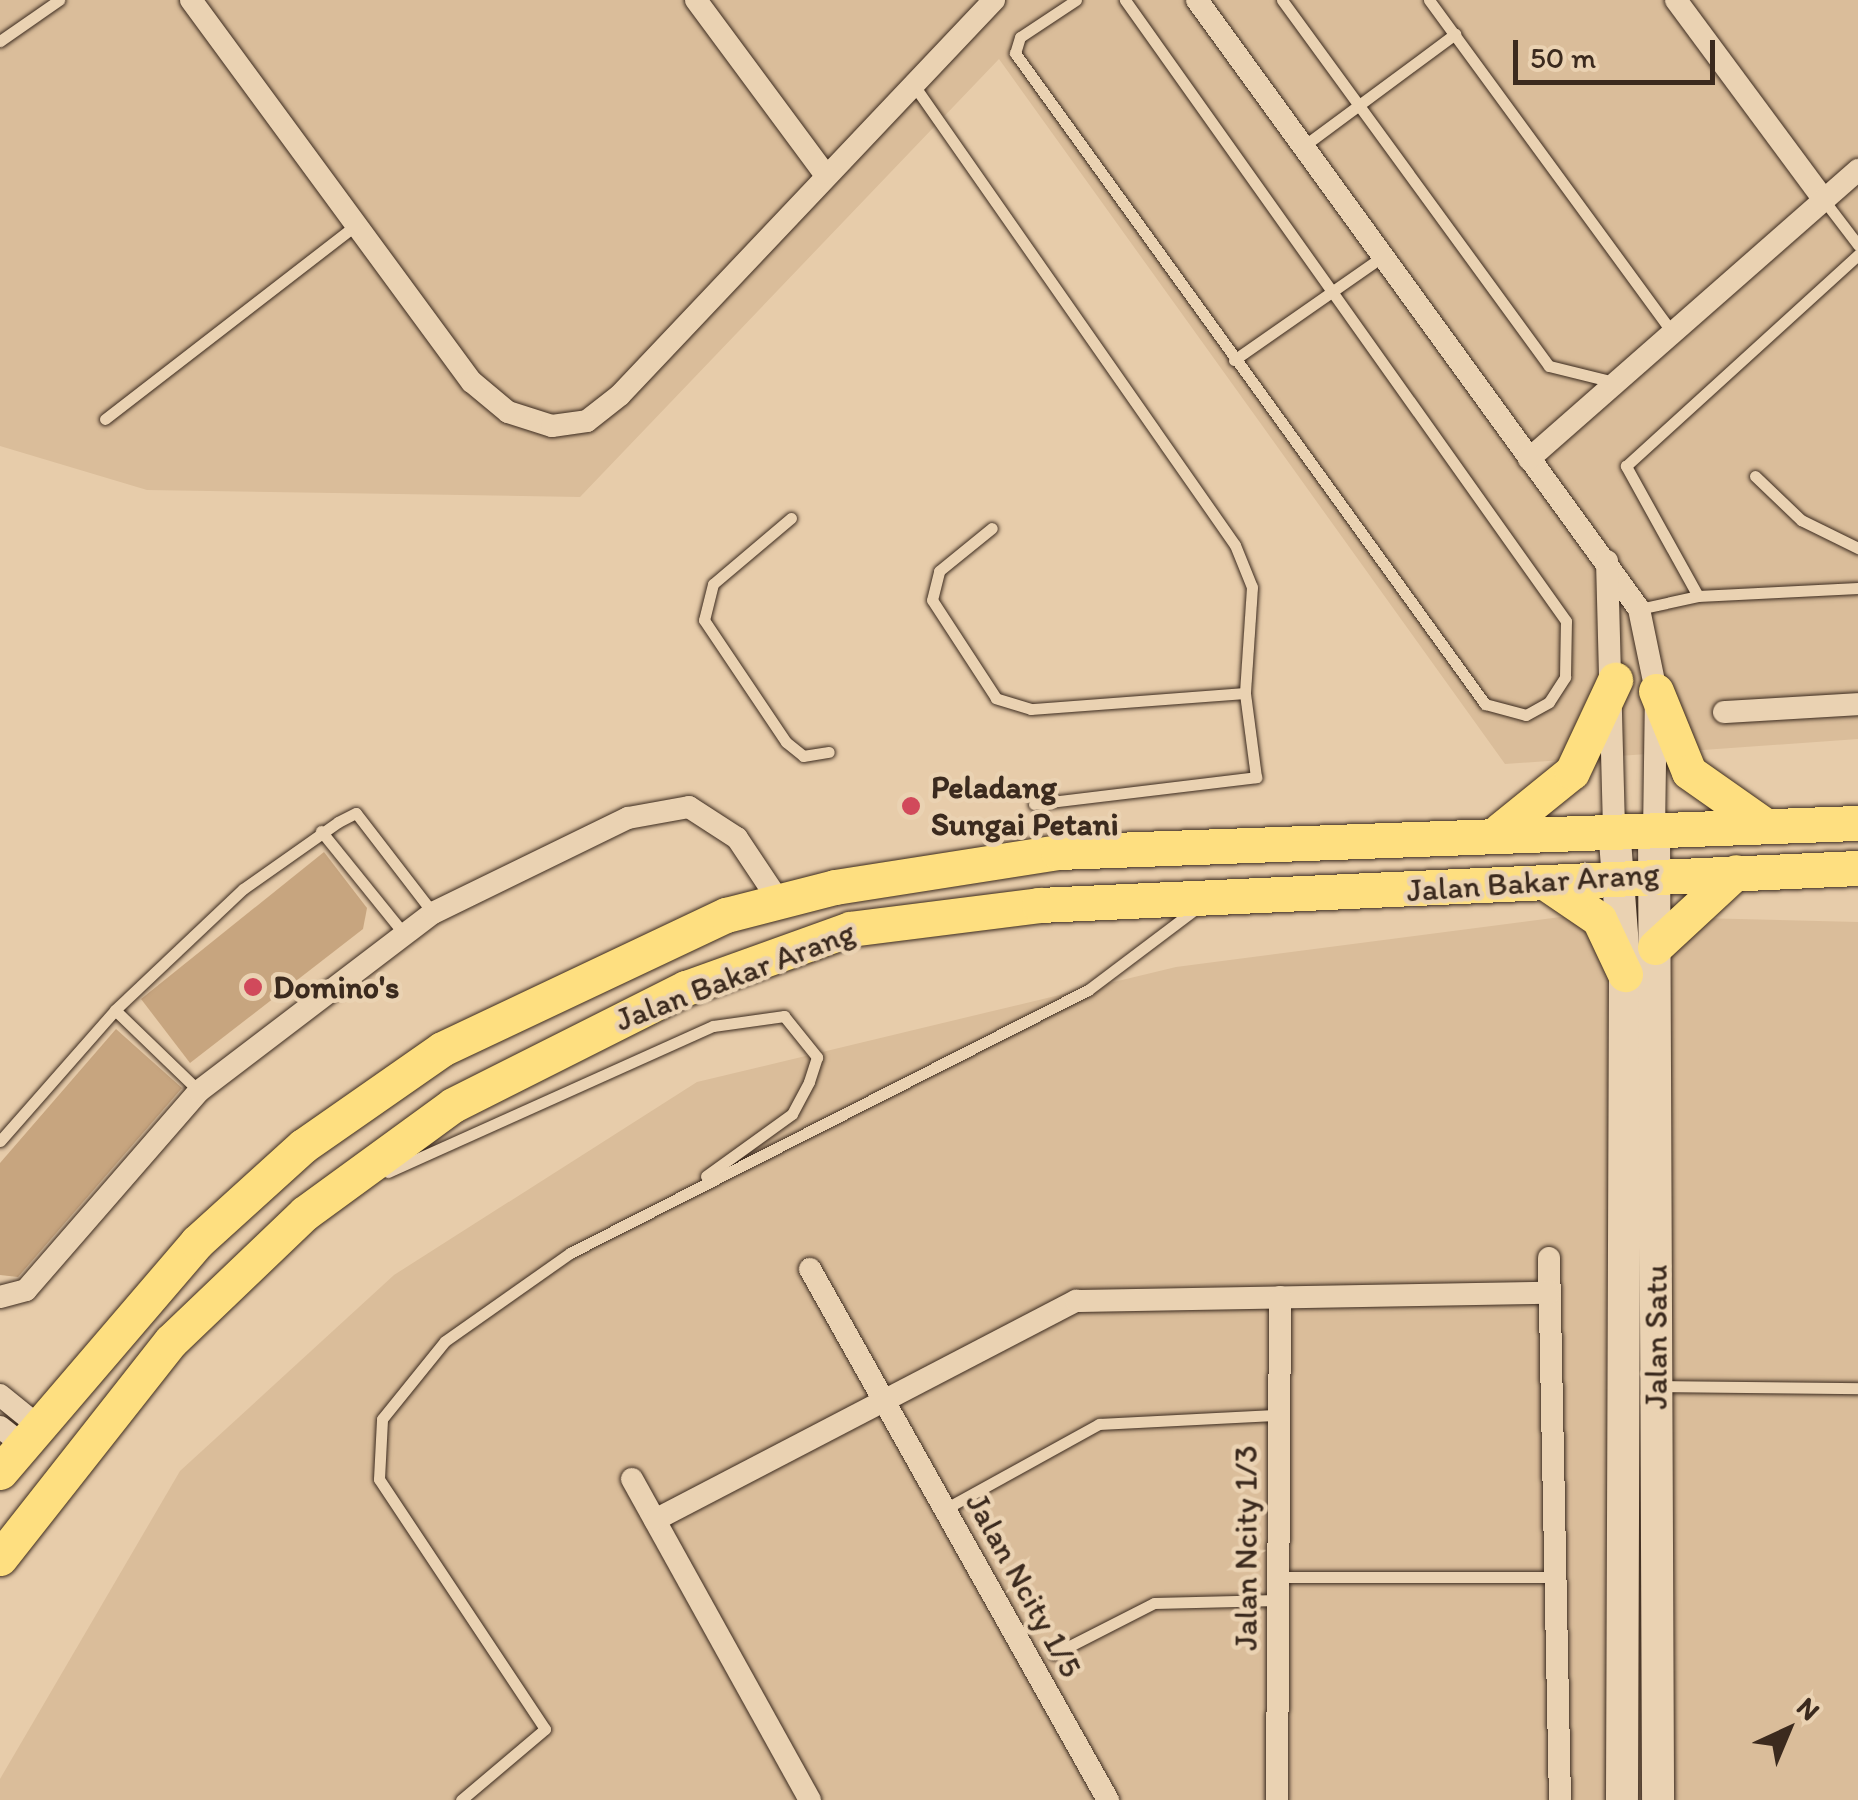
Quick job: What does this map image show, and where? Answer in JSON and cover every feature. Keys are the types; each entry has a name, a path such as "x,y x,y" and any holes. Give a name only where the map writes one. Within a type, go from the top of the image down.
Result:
{"main road":[{"path":"1499,831 1572,772 1615,680"},
{"path":"1656,691 1689,772 1763,824"},
{"name":"Jalan Bakar Arang","path":"0,1472 20,1432 197,1242 303,1146 442,1049 568,982 779,901 1058,852 1499,831 1858,823"},
{"name":"Jalan Satu","path":"1614,828 1625,974 1658,1800"},
{"name":"Jalan Satu","path":"1622,1800 1655,947 1654,829"},
{"name":"Jalan Bakar Arang","path":"0,1558 171,1341 305,1214 453,1104 562,1046 686,988 850,928 1039,905 1546,883 1655,874 1858,868"},
{"path":"1655,947 1736,872"},
{"path":"1546,883 1599,919 1625,974"}],"street":[{"path":"191,0 472,382 508,412 552,426 587,421 620,396 985,3"},
{"path":"696,0 824,173"},
{"path":"1197,0 1380,258 1607,557 1639,609 1656,691 1654,829"},
{"path":"1676,0 1823,200"},
{"path":"1529,459 1858,170"},
{"path":"1607,557 1615,680 1614,828"},
{"path":"1724,712 1858,704"},
{"path":"0,1297 26,1290 199,1091 433,913 628,818 674,808 718,819 779,901"},
{"path":"1549,1258 1560,1800"},
{"name":"Jalan Ncity 1/5","path":"810,1269 1108,1800"},
{"path":"655,1520 1076,1301 1550,1292"},
{"name":"Jalan Ncity 1/3","path":"1277,1800 1280,1297"},
{"path":"0,1395 20,1432"},
{"path":"632,1480 810,1800"}],"lane":[{"path":"0,42 60,0"},
{"path":"1076,0 1020,36 1015,54 1486,704 1526,714 1550,702 1565,677 1566,621 1125,0"},
{"path":"1282,0 1549,366 1614,382"},
{"path":"1429,0 1672,332"},
{"path":"1300,148 1455,34"},
{"path":"912,84 1234,544 1252,587 1245,693 1256,777 1034,804"},
{"path":"1823,200 1858,245"},
{"path":"105,418 357,224"},
{"path":"1698,596 1626,466 1858,255"},
{"path":"1234,360 1380,258"},
{"path":"1755,476 1801,520 1858,548"},
{"path":"791,518 712,584 704,620 786,742 802,756 829,752"},
{"path":"992,528 939,571 932,600 996,698 1031,708 1245,693"},
{"path":"1639,609 1698,596 1858,588"},
{"path":"0,1141 114,1010 244,889 320,832 356,813 433,913"},
{"path":"320,832 405,935"},
{"path":"461,1800 545,1730 380,1479 382,1418 445,1341 570,1253 687,1190 1088,990 1208,900"},
{"path":"114,1010 199,1091"},
{"path":"305,1214 712,1026 784,1016 817,1057 792,1114 687,1190"},
{"path":"0,1118 10,1129"},
{"path":"1640,1386 1858,1388"},
{"path":"945,1509 1099,1424 1279,1415"},
{"path":"1054,1654 1154,1603 1278,1588 1556,1577"}],"shaded area":[{"path":"0,0 1858,0 1858,739 1505,764 999,59 580,497 147,490 0,446"},
{"path":"1576,915 1858,922 1858,1800 0,1800 0,1779 180,1471 394,1275 697,1082 1176,967"}],"building":[{"path":"324,852 367,908 363,929 190,1063 141,999"},
{"path":"116,1029 182,1088 18,1277 0,1275 0,1163"}],"place":[{"name":"Peladang Sungai Petani","path":"911,806"},
{"name":"Domino's","path":"253,987"}]}
